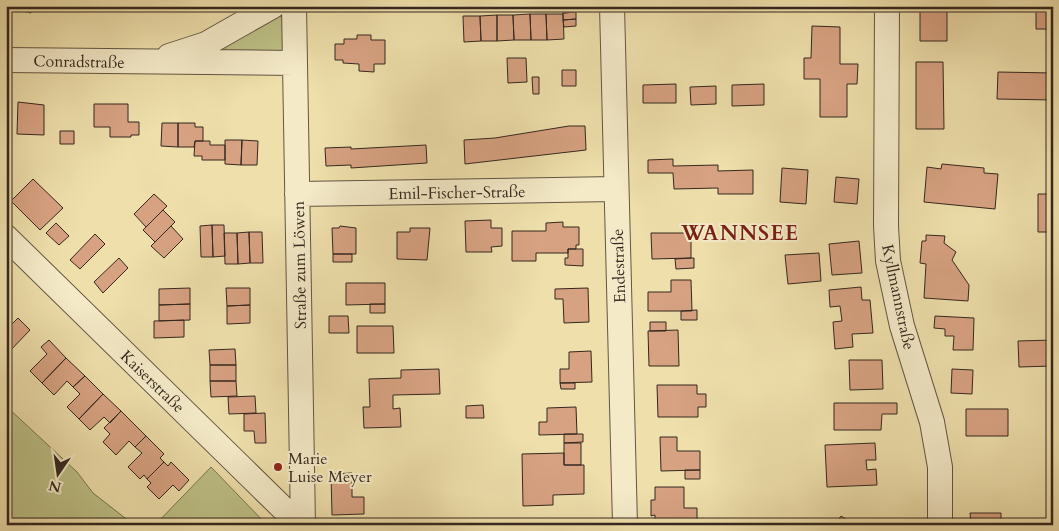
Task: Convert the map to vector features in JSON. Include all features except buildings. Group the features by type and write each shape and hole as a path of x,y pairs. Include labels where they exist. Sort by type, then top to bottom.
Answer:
{"street":[{"name":"Conradstraße","path":"151,62 206,44 273,6"},
{"name":"Straße zum Löwen","path":"294,6 301,525"},
{"name":"Endestraße","path":"612,6 625,525"},
{"name":"Kyllmannstraße","path":"887,6 886,208 888,261 902,326 932,422 940,468 940,525"},
{"name":"Conradstraße","path":"6,60 295,63"},
{"name":"Emil-Fischer-Straße","path":"297,194 616,189"},
{"name":"Kaiserstraße","path":"6,237 301,525"}],"green space":[{"path":"273,15 281,16 285,23 282,56 226,53 225,47 229,42"},
{"path":"6,406 77,472 93,493 134,525 6,525"},
{"path":"211,467 267,525 155,525"}],"place":[{"name":"Marie Luise Meyer","path":"278,467"}],"district":[{"name":"WANNSEE","path":"740,233"}]}
